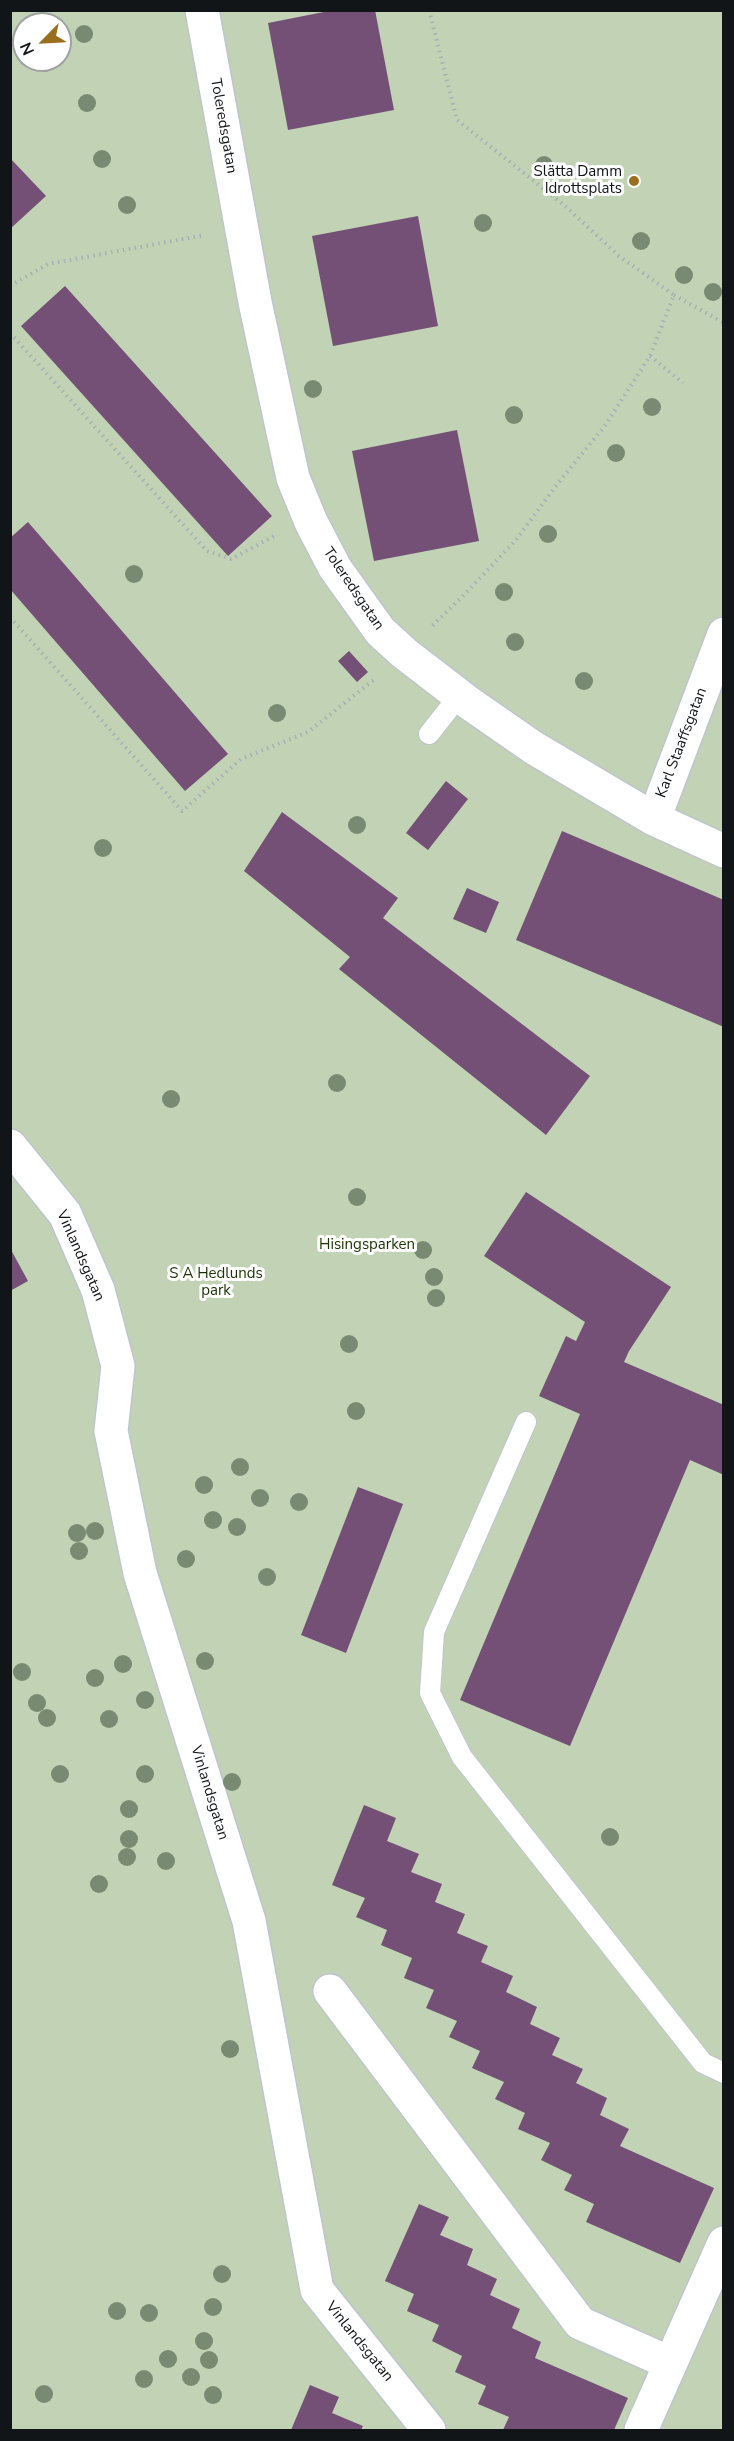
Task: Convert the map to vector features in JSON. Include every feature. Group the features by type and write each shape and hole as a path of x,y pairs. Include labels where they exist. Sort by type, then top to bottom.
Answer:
{"street":[{"name":"Toleredsgatan","path":"202,10 255,302 293,478 311,522 335,568 380,630 404,653 459,696 534,748 654,819 723,851"},
{"name":"Karl Staaffsgatan","path":"654,819 723,634"},
{"name":"Vinlandsgatan","path":"10,1146 64,1214 98,1290 118,1366 111,1431 140,1573 249,1921 317,2290 429,2430"},
{"path":"330,1991 580,2323 670,2363"},
{"path":"641,2430 723,2243"}],"lane":[{"path":"429,734 459,696"},
{"path":"526,1422 434,1632 430,1693 462,1757 703,2063 723,2073"}],"path":[{"path":"429,10 457,120 564,205 619,256 674,295 723,323"},
{"path":"10,286 48,264 207,234"},
{"path":"10,617 182,811 241,759 308,732 362,690 465,594 516,540 558,483 604,427 650,356 674,295"},
{"path":"10,333 207,551 231,559 264,540 284,532"},
{"path":"650,356 683,383"}],"green space":[{"name":"Hisingsparken","path":"10,11 723,11 723,2430 11,2430"}],"building":[{"path":"334,10 375,10 394,110 288,130 268,23"},
{"path":"10,158 46,196 10,229"},
{"path":"418,216 438,326 333,346 312,236"},
{"path":"65,286 272,516 228,556 21,326"},
{"path":"457,430 479,541 374,561 352,451"},
{"path":"28,522 228,754 185,791 10,589 10,538"},
{"path":"349,651 368,672 357,682 338,661"},
{"path":"446,781 468,799 428,850 406,833"},
{"path":"282,812 398,898 383,918 590,1076 546,1135 339,969 350,957 244,871"},
{"path":"562,831 724,900 724,1027 516,940"},
{"path":"467,888 499,902 486,933 453,919"},
{"path":"526,1192 671,1287 624,1362 724,1405 724,1475 690,1460 570,1746 460,1700 580,1414 539,1396 566,1336 576,1341 585,1322 484,1256"},
{"path":"10,1248 28,1281 10,1291"},
{"path":"358,1487 403,1504 346,1653 301,1635"},
{"path":"364,1805 396,1818 387,1841 419,1854 411,1872 442,1884 435,1902 465,1914 457,1933 488,1946 481,1962 513,1976 506,1992 537,2007 530,2024 560,2038 552,2055 583,2069 576,2083 607,2098 600,2115 629,2129 620,2146 714,2188 680,2263 586,2222 594,2204 564,2190 572,2175 541,2160 550,2143 518,2129 525,2113 495,2099 504,2082 472,2068 480,2051 449,2037 457,2021 426,2008 434,1990 404,1978 412,1958 381,1945 387,1930 356,1917 365,1898 332,1885"},
{"path":"419,2204 449,2217 440,2235 473,2249 467,2265 497,2279 490,2295 520,2309 512,2328 541,2342 535,2358 628,2398 614,2430 503,2430 509,2417 478,2404 486,2386 455,2372 462,2356 432,2341 439,2325 407,2311 414,2294 385,2281"},
{"path":"310,2385 339,2397 332,2413 363,2426 361,2430 291,2430"}],"place":[{"name":"Slätta Damm Idrottsplats","path":"634,181"}],"park label":[{"name":"S A Hedlunds park","path":"216,1282"}]}
